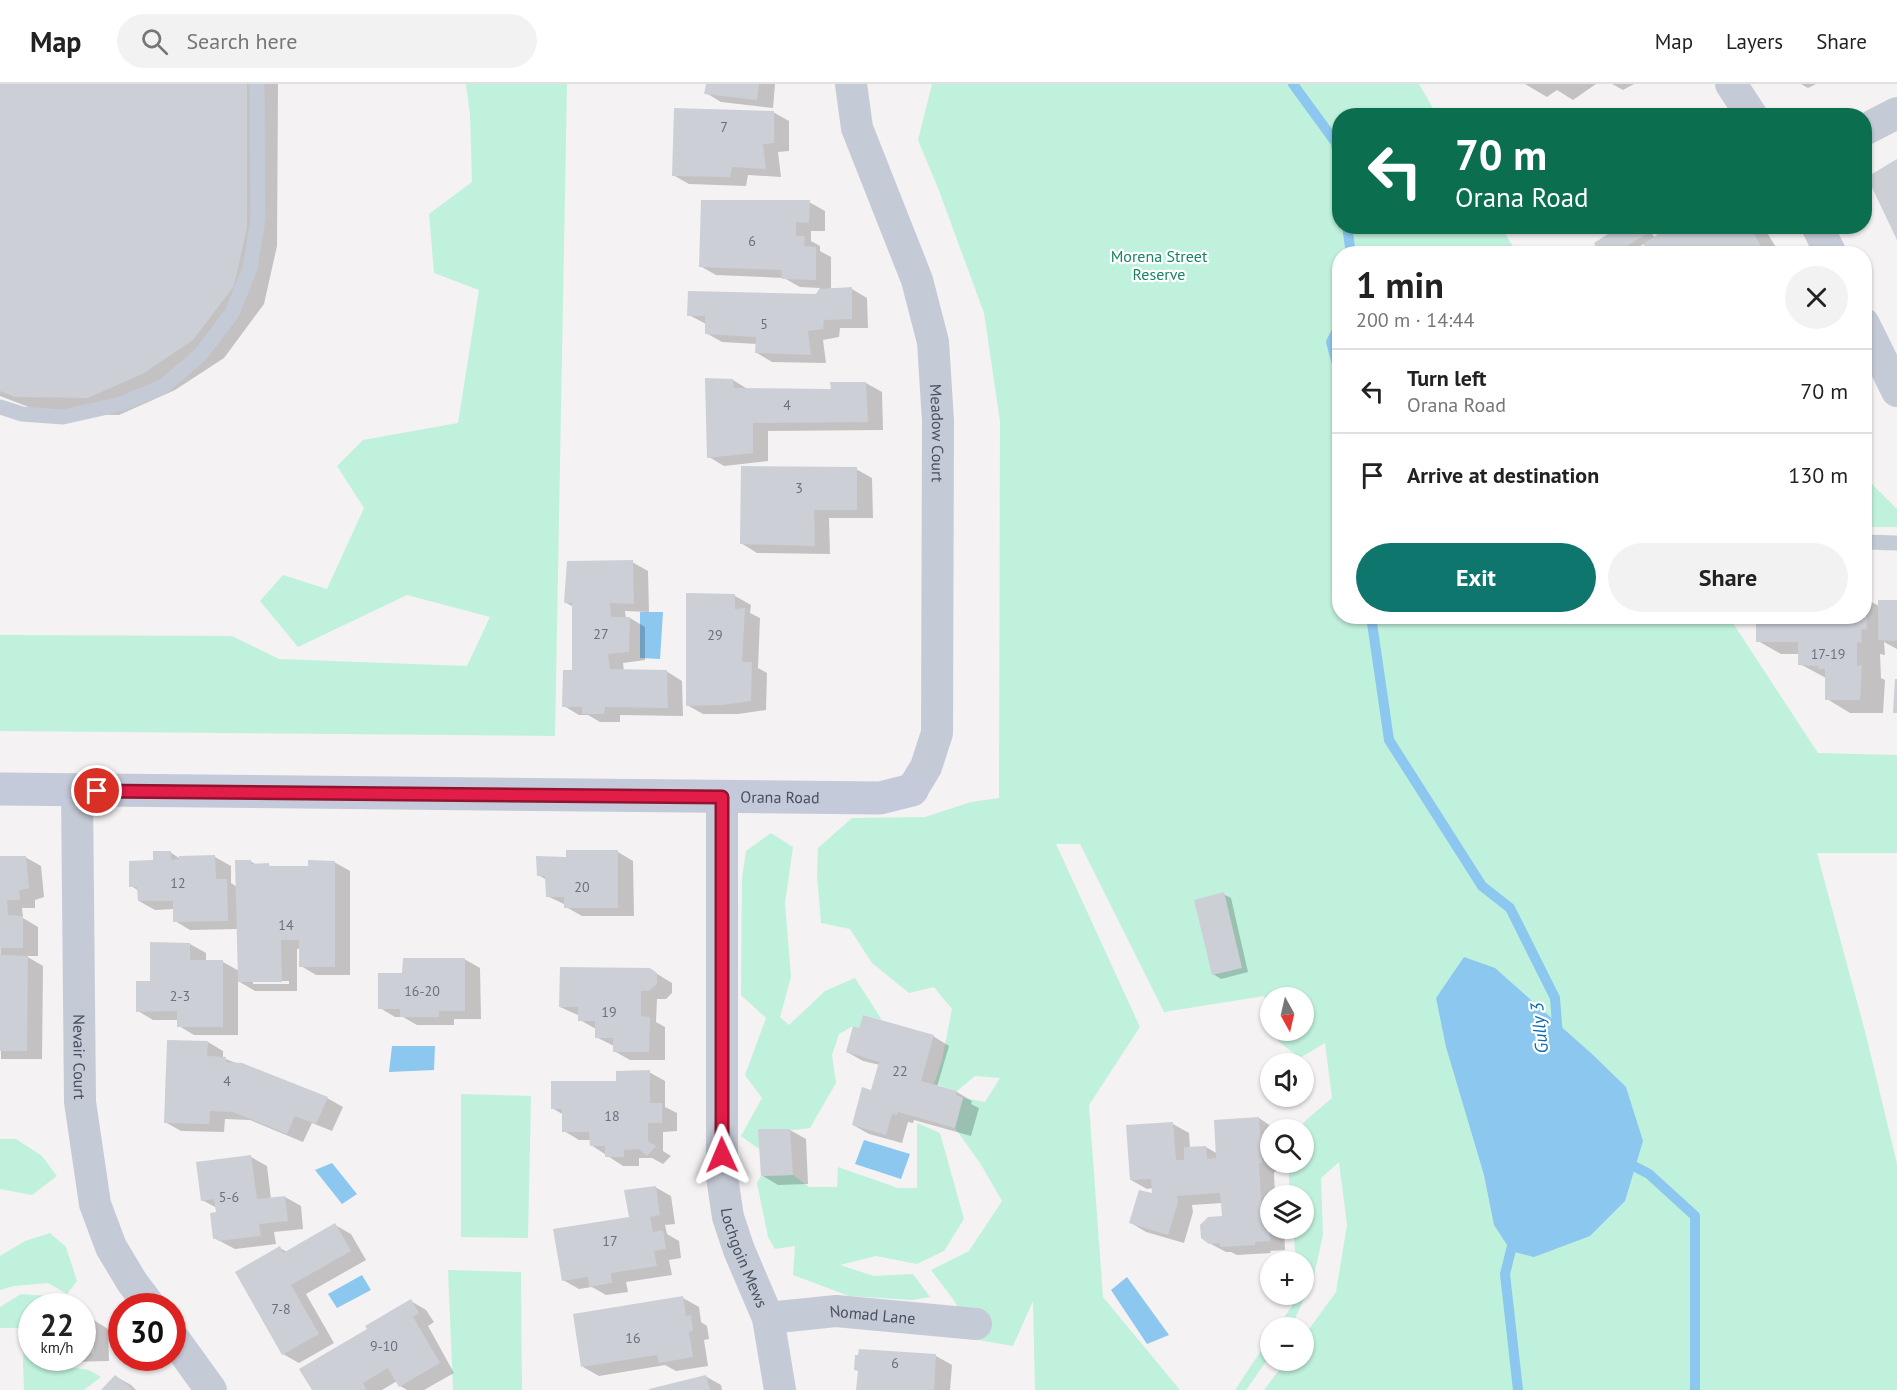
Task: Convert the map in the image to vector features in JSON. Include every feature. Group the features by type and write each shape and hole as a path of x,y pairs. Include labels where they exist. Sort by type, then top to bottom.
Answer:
{"street":[{"name":"Meadow Court","path":"851,84 857,128 917,280 934,350 938,421 937,733 926,767 912,790"},
{"path":"1731,84 1747,108"},
{"path":"1872,126 1897,113"},
{"path":"1872,340 1897,391"},
{"name":"Orana Road","path":"0,789 880,798 912,790"},
{"name":"Nevair Court","path":"77,791 80,1102 95,1204 111,1247 140,1293"},
{"name":"Lochgoin Mews","path":"722,797 722,1177 728,1217 739,1250 768,1318 780,1390"},
{"name":"Nomad Lane","path":"768,1318 836,1311 976,1324"},
{"path":"186,1355 211,1390"}],"lane":[{"path":"0,407 22,414 63,417 121,404 164,386 201,354 232,313 250,268 258,220 257,84"},
{"path":"1872,542 1897,543"}],"green space":[{"path":"466,84 567,84 555,736 0,731 0,635 232,636 279,659 467,666 490,617 407,595 298,647 260,601 283,575 327,589 364,508 337,466 363,440 458,423 479,290 434,273 429,214 472,182 470,114"},
{"name":"Morena Street Reserve","path":"932,84 1419,84 1433,108 1332,108 1332,234 1505,234 1513,246 1332,246 1332,624 1734,624 1818,753 1897,755 1897,853 1817,853 1866,1035 1897,1164 1897,1390 1264,1390 1278,1371 1314,1371 1314,1322 1336,1292 1347,1225 1339,1162 1321,1178 1323,1235 1314,1276 1314,1251 1295,1251 1294,1239 1314,1239 1314,1185 1289,1185 1289,1173 1314,1173 1314,1119 1307,1119 1332,1098 1325,1043 1308,1053 1294,1053 1278,1041 1314,1041 1314,987 1260,987 1260,997 1164,1012 1080,844 1056,844 1140,1027 1089,1105 1103,1297 1180,1390 1035,1390 1033,1301 1013,1346 978,1340 953,1299 931,1270 969,1251 1002,1201 980,1163 955,1128 963,1098 985,1102 1000,1078 975,1076 957,1091 934,1084 942,1060 952,1009 934,987 909,993 872,963 850,929 821,923 817,875 818,848 852,818 925,817 971,802 999,798 1000,421 984,313 918,140"},
{"path":"1872,483 1897,509 1897,527 1872,527"},
{"path":"771,833 793,847 785,903 791,977 780,1017 789,1025 825,991 855,978 882,1020 863,1015 859,1028 853,1026 839,1034 832,1055 836,1083 810,1128 759,1129 759,1149 741,1136 762,1098 745,1075 766,1018 741,995 742,878 746,851"},
{"path":"461,1094 531,1096 528,1238 461,1237"},
{"path":"917,1123 940,1133 964,1219 944,1251 917,1264 876,1256 840,1265 874,1276 913,1274 930,1297 912,1300 849,1296 793,1275 795,1246 775,1249 768,1237 757,1183 761,1176 793,1175 809,1187 837,1187 838,1167 898,1188 917,1188"},
{"path":"0,1139 16,1139 42,1156 57,1176 32,1195 0,1189"},
{"path":"50,1233 66,1247 77,1281 68,1293 48,1283 14,1286 0,1290 0,1256 25,1241"},
{"path":"448,1270 521,1272 522,1390 453,1390"},
{"path":"18,1296 18,1328 0,1328 0,1307"},
{"path":"1301,1305 1296,1317 1284,1317 1292,1306"},
{"path":"1260,1352 1260,1370 1246,1390 1235,1390"},
{"path":"23,1371 91,1371 101,1377 84,1390 24,1390"}],"water":[{"path":"640,612 663,612 660,659 640,658"},
{"path":"1464,957 1495,968 1626,1087 1643,1141 1625,1201 1590,1236 1534,1257 1511,1251 1494,1225 1484,1175 1446,1047 1436,998"},
{"path":"392,1046 435,1046 434,1070 389,1072"},
{"path":"864,1140 910,1154 901,1179 855,1164"},
{"path":"332,1163 357,1194 342,1204 315,1170"},
{"path":"362,1275 371,1290 337,1308 328,1294"},
{"path":"1127,1277 1169,1335 1147,1344 1111,1290"}],"building":[{"path":"0,84 247,84 247,227 234,286 193,340 144,373 88,398 15,397 0,391"},
{"path":"706,84 759,84 757,100 704,94"},
{"path":"674,108 774,111 774,143 763,144 766,169 732,167 730,177 672,176"},
{"path":"1897,159 1897,240 1872,188 1872,174"},
{"path":"701,200 810,200 809,223 796,222 796,236 805,236 804,246 816,247 816,280 782,279 781,270 699,267"},
{"path":"1608,234 1646,234 1627,246 1596,246 1594,243"},
{"path":"1754,234 1761,246 1644,246 1643,244 1657,235"},
{"path":"852,287 852,319 824,320 823,329 808,331 811,355 755,353 756,337 705,334 705,316 687,316 688,291 816,294 819,289"},
{"path":"705,378 733,379 734,388 831,389 830,382 866,382 868,422 753,423 753,453 707,458"},
{"path":"741,466 857,467 857,510 814,510 815,546 740,544"},
{"path":"633,560 634,604 610,603 611,617 630,617 629,652 608,654 610,669 667,670 668,708 605,707 604,714 582,714 582,707 562,707 563,670 572,670 572,603 564,603 567,561"},
{"path":"686,593 735,594 735,609 745,608 742,662 752,662 751,701 686,706"},
{"path":"1878,600 1897,600 1897,641 1878,640"},
{"path":"1756,624 1867,624 1867,629 1861,630 1862,643 1857,642 1857,666 1862,665 1860,700 1825,700 1825,669 1818,669 1818,666 1798,665 1798,642 1756,642"},
{"path":"1895,679 1897,679 1897,713 1893,713"},
{"path":"566,850 618,850 618,908 564,908 564,897 546,897 545,876 537,876 536,856 566,857"},
{"path":"153,851 171,851 171,860 179,859 179,856 215,855 216,879 227,879 228,921 173,922 173,901 138,901 137,887 129,887 129,861 153,860"},
{"path":"0,856 26,856 29,888 19,891 20,900 7,900 8,915 23,916 23,948 0,948"},
{"path":"235,860 251,860 251,864 269,863 269,866 308,866 308,860 335,861 335,967 299,967 299,940 281,940 282,982 238,982"},
{"path":"1224,892 1242,968 1212,975 1194,900"},
{"path":"150,942 190,943 190,960 223,960 223,1027 177,1027 177,1011 136,1012 136,981 150,981"},
{"path":"0,955 28,956 27,1051 0,1051"},
{"path":"403,958 465,958 465,1011 439,1011 439,1017 400,1017 400,1009 378,1009 378,973 402,973"},
{"path":"560,967 650,968 657,973 657,984 649,991 641,991 641,1016 650,1017 649,1052 613,1052 613,1038 595,1038 595,1021 578,1021 578,1007 559,1007"},
{"path":"863,1015 934,1035 921,1081 957,1091 956,1095 963,1098 955,1128 898,1112 897,1115 892,1114 886,1135 852,1125 862,1087 871,1090 879,1062 846,1052 853,1026 859,1028"},
{"path":"167,1040 208,1041 207,1056 226,1057 226,1062 242,1063 328,1097 316,1124 295,1116 287,1134 233,1112 210,1111 209,1124 164,1123"},
{"path":"650,1070 650,1103 662,1103 662,1123 648,1123 648,1141 656,1146 647,1156 639,1149 624,1150 624,1157 605,1157 605,1146 590,1146 589,1132 562,1132 562,1109 551,1109 551,1081 616,1081 616,1071"},
{"path":"1259,1117 1260,1239 1270,1239 1270,1241 1255,1242 1255,1245 1220,1247 1220,1243 1209,1244 1201,1238 1200,1225 1208,1217 1222,1216 1220,1193 1177,1196 1178,1202 1168,1235 1129,1223 1139,1190 1152,1193 1151,1179 1130,1180 1126,1125 1173,1122 1176,1160 1184,1160 1184,1147 1206,1146 1207,1159 1216,1158 1214,1120"},
{"path":"758,1129 790,1129 793,1175 761,1176"},
{"path":"251,1155 257,1199 285,1196 288,1221 259,1224 261,1236 218,1241 217,1238 213,1239 210,1213 216,1212 214,1199 201,1201 196,1162"},
{"path":"656,1186 660,1215 650,1217 653,1232 663,1230 666,1249 654,1251 657,1266 611,1273 612,1283 589,1287 588,1277 562,1281 553,1229 629,1217 624,1190"},
{"path":"335,1223 351,1251 291,1285 319,1334 282,1355 235,1272 280,1246 283,1253"},
{"path":"683,1296 686,1316 691,1315 693,1331 689,1332 693,1357 659,1363 657,1355 581,1367 573,1314"},
{"path":"411,1299 419,1313 413,1317 440,1363 399,1387 388,1368 363,1383 366,1390 312,1390 299,1369 367,1329 365,1326"},
{"path":"859,1349 936,1354 934,1390 856,1390 858,1371 854,1370 855,1355 858,1355"},
{"path":"115,1375 129,1386 133,1390 101,1390"},
{"path":"706,1375 710,1390 649,1390 649,1389"}],"waterway":[{"name":"Gully 3","path":"1293,84 1332,138"},
{"name":"Gully 3","path":"1348,234 1350,246"},
{"name":"Gully 3","path":"1332,340 1332,346"},
{"name":"Gully 3","path":"1372,624 1389,740 1482,886 1510,908 1555,998 1558,1037"},
{"name":"Gully 3","path":"1624,1161 1649,1174 1695,1216 1695,1390"},
{"path":"1514,1238 1505,1274 1518,1390"}],"route":[{"path":"97,791 722,797 722,1155"}]}
